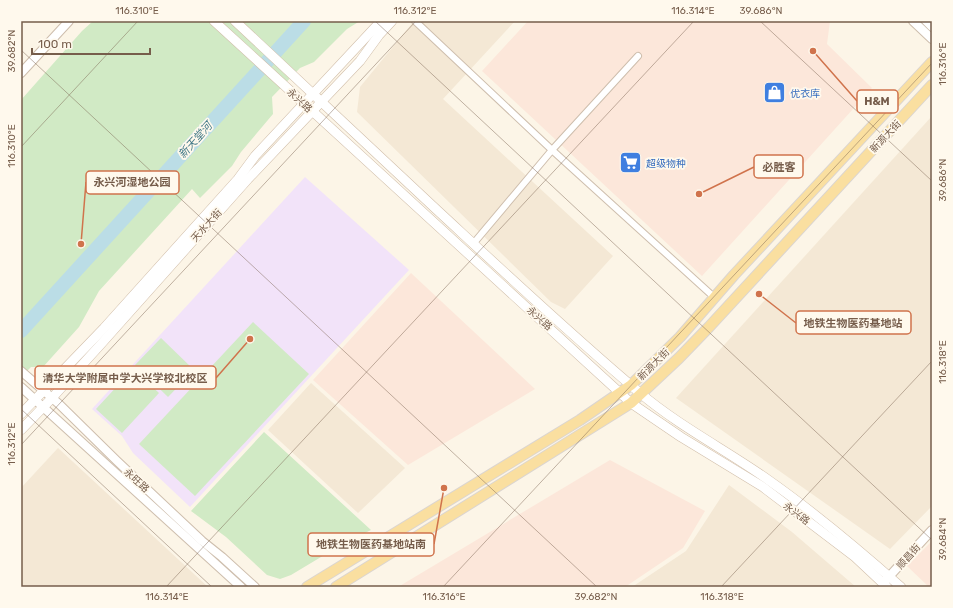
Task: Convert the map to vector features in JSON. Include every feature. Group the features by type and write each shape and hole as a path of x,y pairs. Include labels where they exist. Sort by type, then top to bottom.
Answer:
{"main road":[{"name":"永兴路","path":"214,21 621,392 631,403 681,437 763,487 887,582 900,587"},
{"name":"永兴路","path":"235,21 548,313 614,372 640,394 767,479 858,549 887,582"},
{"name":"天水大街","path":"21,414 104,328 238,179 255,156 381,21"},
{"name":"天水大街","path":"21,430 52,398 248,179 360,61 379,35 392,21"},
{"name":"新源大街","path":"307,587 574,424 631,385 680,337 734,275 932,62"},
{"name":"新源大街","path":"336,587 631,403 679,358 708,328 932,85"}],"street":[{"path":"21,73 69,21"},
{"path":"415,21 552,150 715,298"},
{"path":"913,21 932,39"},
{"path":"926,21 932,27"},
{"path":"474,244 552,150 638,56"},
{"name":"永旺路","path":"22,372 52,398 202,542 222,557 255,587"},
{"name":"永旺路","path":"21,386 42,407 241,587"},
{"name":"顺昌街","path":"887,582 932,530"}],"shaded area":[{"path":"414,21 515,21 443,99 613,256 565,309 551,302 357,112 360,87"},
{"path":"528,21 830,21 827,44 872,88 702,276 482,71"},
{"path":"932,116 932,506 890,549 676,398"},
{"path":"305,177 409,270 190,507 133,453 122,436 92,409"},
{"path":"411,273 535,389 408,465 313,380"},
{"path":"311,383 405,468 358,513 268,430"},
{"path":"58,448 208,587 21,587 21,488"},
{"path":"610,460 705,511 683,548 625,587 398,587"},
{"path":"729,485 792,532 856,587 632,587 686,551"},
{"path":"932,541 932,587 929,587 907,566"}],"green space":[{"path":"93,21 360,21 347,29 314,62 300,68 272,97 273,114 241,152 232,166 200,198 192,189 99,291 79,327 43,367 31,367 21,377 21,100 82,31"},
{"path":"253,322 309,374 195,496 139,444"},
{"path":"161,338 194,370 168,397 135,365"},
{"path":"133,369 159,393 122,433 96,409"},
{"path":"264,432 371,530 341,545 291,575 280,579 267,575 226,537 191,511"}],"waterway":[{"name":"新天堂河","path":"21,331 304,21"}],"place":[{"name":"H&M","path":"813,51"},
{"name":"优衣库","path":"775,93"},
{"name":"超级物种","path":"630,163"},
{"name":"必胜客","path":"699,194"},
{"name":"永兴河湿地公园","path":"81,244"},
{"name":"地铁生物医药基地站","path":"759,294"},
{"name":"清华大学附属中学大兴学校北校区","path":"250,339"},
{"name":"地铁生物医药基地站南","path":"444,488"}]}
